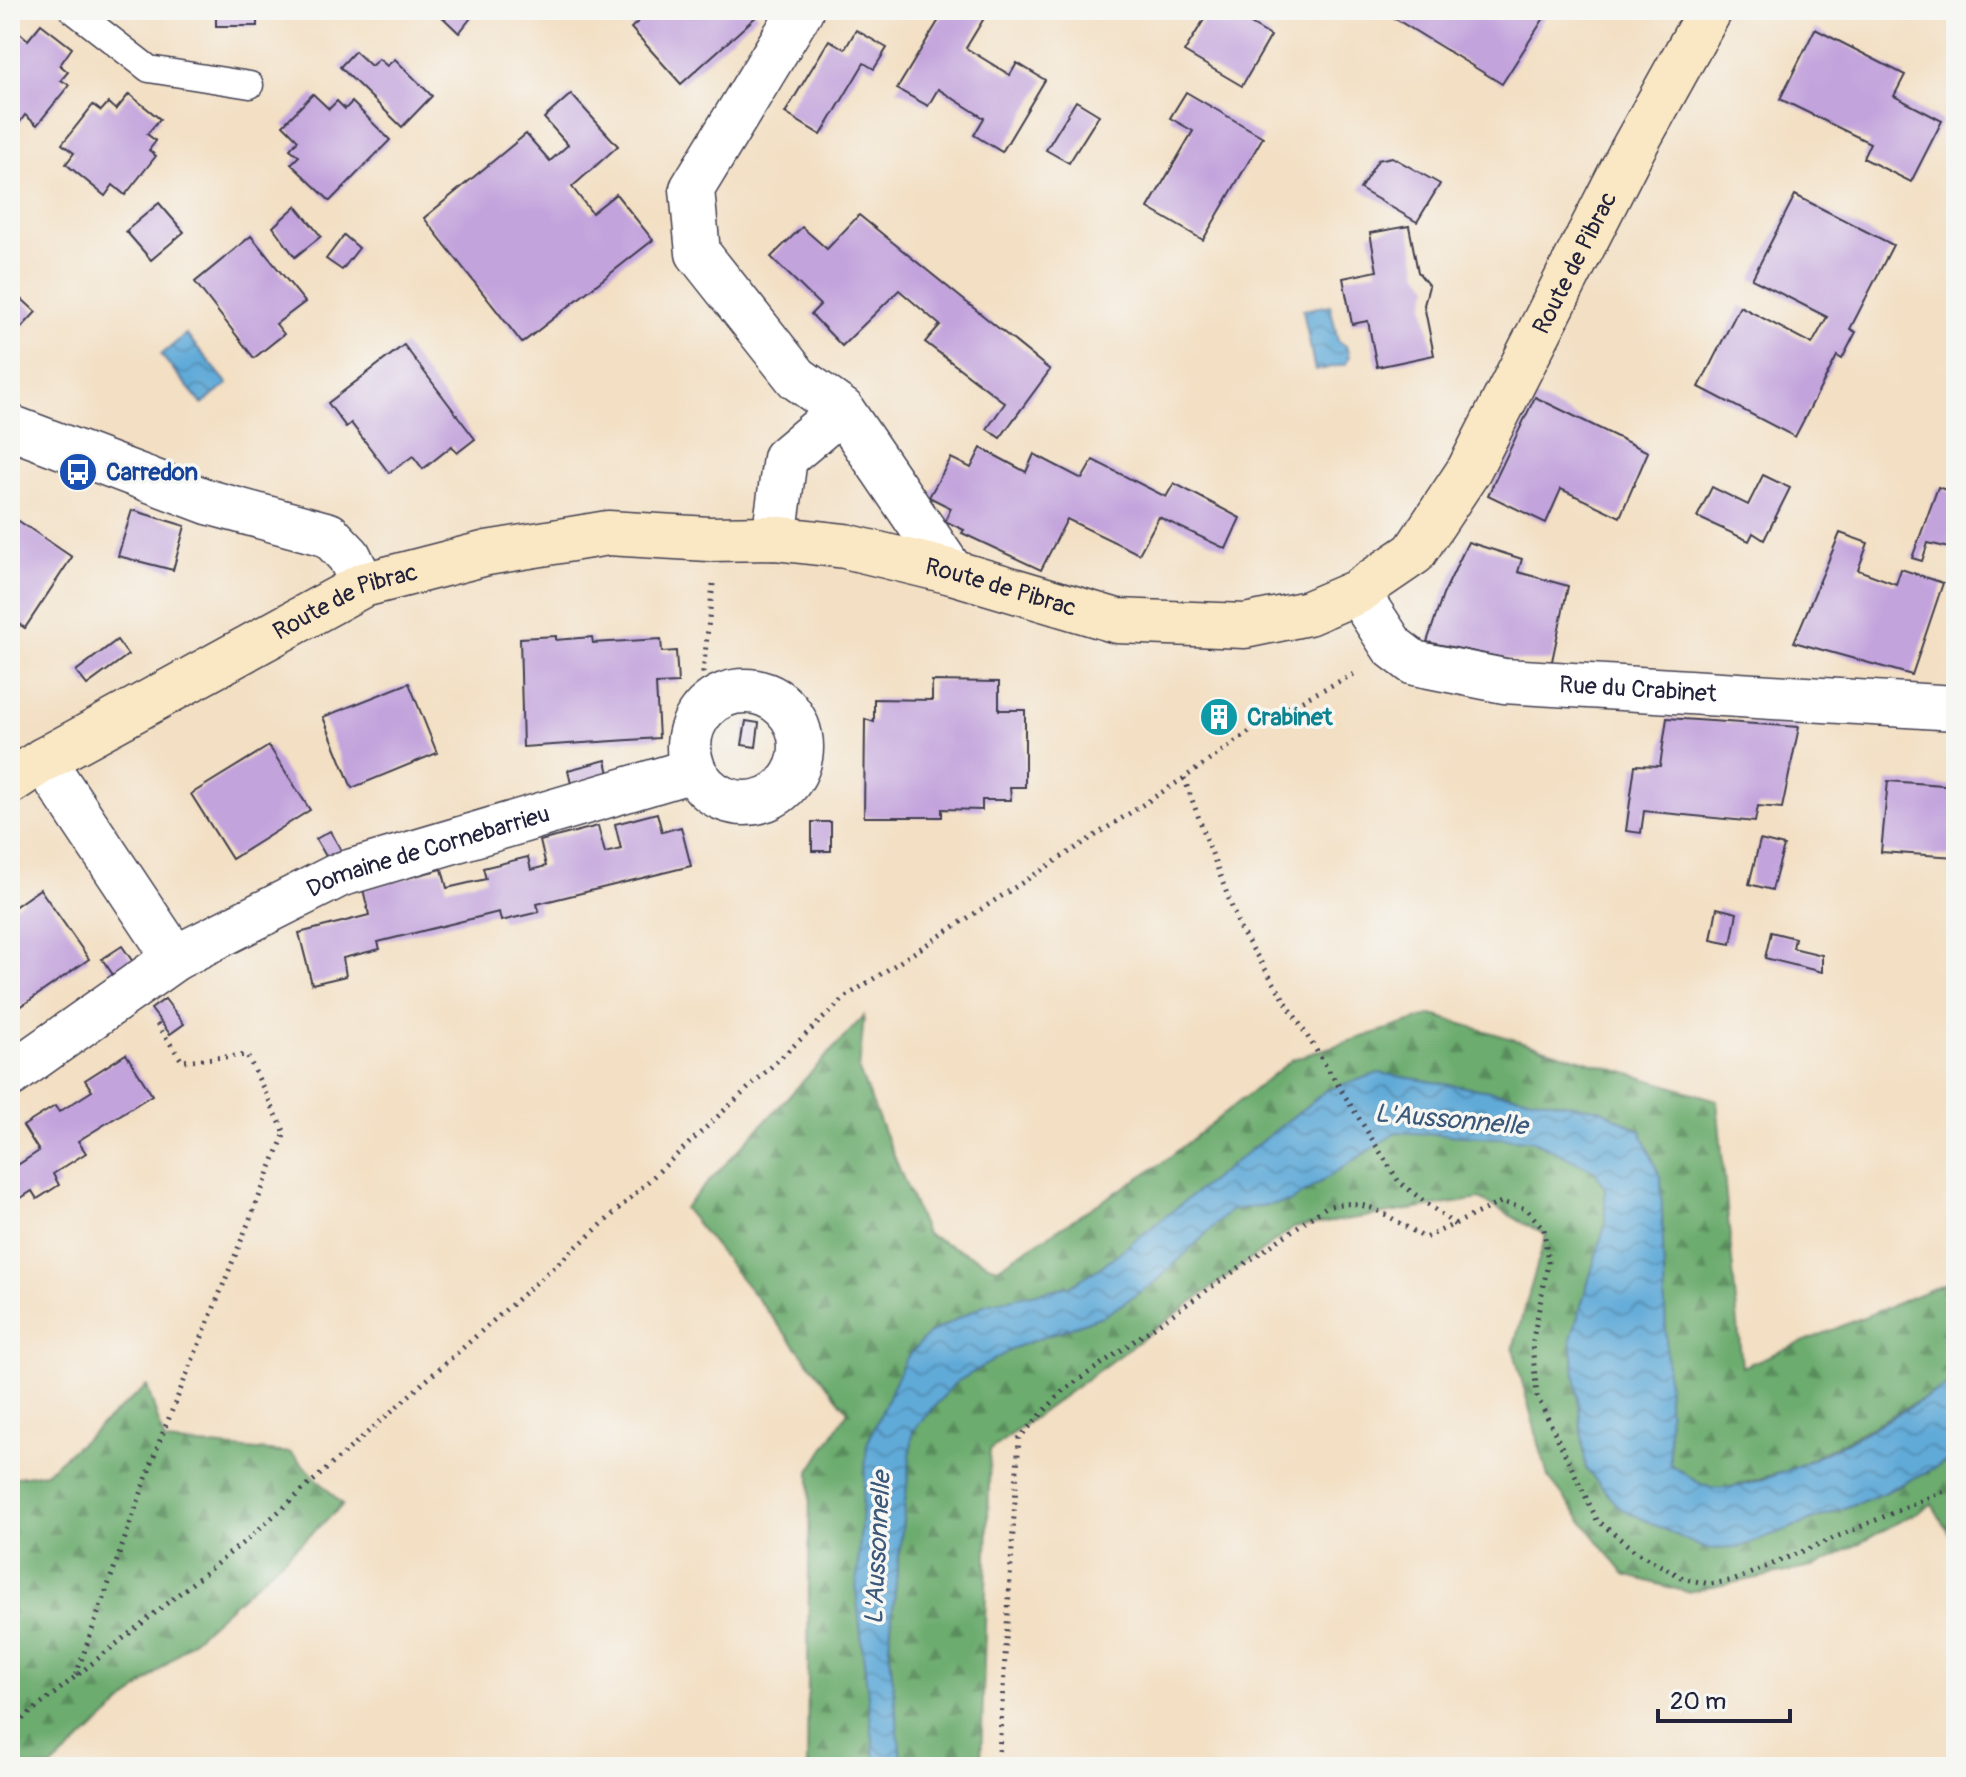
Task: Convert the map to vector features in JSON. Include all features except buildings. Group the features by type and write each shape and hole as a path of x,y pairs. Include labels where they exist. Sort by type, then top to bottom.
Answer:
{"main road":[{"name":"Route de Pibrac","path":"26,771 363,585 487,553 608,533 709,539 774,538 845,546 952,572 1117,621 1245,626 1308,613 1357,592 1414,553 1469,470 1629,156 1710,10"}],"street":[{"path":"801,10 692,189 698,253 797,378 842,410 952,572"},
{"path":"774,538 785,458 842,410"},
{"path":"10,427 208,502 320,531 349,556 363,585"},
{"name":"Rue du Crabinet","path":"1357,592 1393,647 1414,663 1504,681 1956,708"},
{"path":"752,691 774,698 792,714 802,736 801,760 791,781 773,797 751,804 727,802 707,789 693,770 688,747 694,723 708,705 728,693 752,691"},
{"name":"Domaine de Cornebarrieu","path":"10,1075 175,958 339,875 693,770"},
{"path":"26,771 175,958"}],"lane":[{"path":"73,10 149,69 250,85"}],"path":[{"path":"708,705 703,672 714,576 709,539"},
{"path":"10,1729 250,1537 610,1217 847,996 1184,778 1275,714 1367,668 1393,647"},
{"path":"1184,778 1240,929 1399,1182 1455,1226"},
{"path":"76,1676 160,1440 285,1133 247,1055 182,1061 132,989"},
{"path":"998,1767 1019,1438 1064,1390 1326,1207 1347,1201 1372,1208 1425,1238 1501,1202 1526,1209 1544,1229 1548,1263 1532,1344 1537,1396 1597,1520 1636,1552 1685,1579 1710,1584 1735,1580 1956,1486"}],"green space":[{"path":"1432,1015 1717,1100 1742,1367 1956,1279 1956,1381 1793,1469 1728,1488 1737,1548 1884,1493 1956,1457 1956,1545 1932,1504 1817,1566 1687,1592 1625,1575 1548,1477 1513,1348 1546,1235 1480,1199 1293,1228 990,1450 981,1767 807,1767 810,1471 848,1411 684,1208 864,1016 859,1071 926,1234 997,1268 1162,1163 1293,1059"},
{"path":"147,1386 165,1442 291,1453 343,1505 52,1767 10,1767 10,1478 45,1473"}],"water":[{"path":"1330,305 1338,341 1346,346 1349,357 1346,364 1315,371 1303,310"},
{"path":"186,334 228,384 202,404 161,355"},
{"name":"L'Aussonnelle","path":"1379,1073 1600,1109 1641,1131 1661,1179 1670,1464 1697,1482 1706,1486 1730,1487 1761,1480 1795,1467 1832,1450 1956,1381 1956,1457 1884,1493 1737,1548 1705,1549 1620,1508 1586,1469 1571,1339 1605,1226 1605,1188 1594,1170 1531,1140 1397,1132 1290,1202 1231,1210 1157,1281 1105,1315 1016,1347 955,1383 913,1431 889,1645 902,1767 876,1767 856,1591 867,1444 905,1360 928,1334 986,1304 1069,1286 1098,1269 1327,1090"}],"place":[{"name":"Carredon","path":"78,472"},
{"name":"Crabinet","path":"1219,717"}]}
